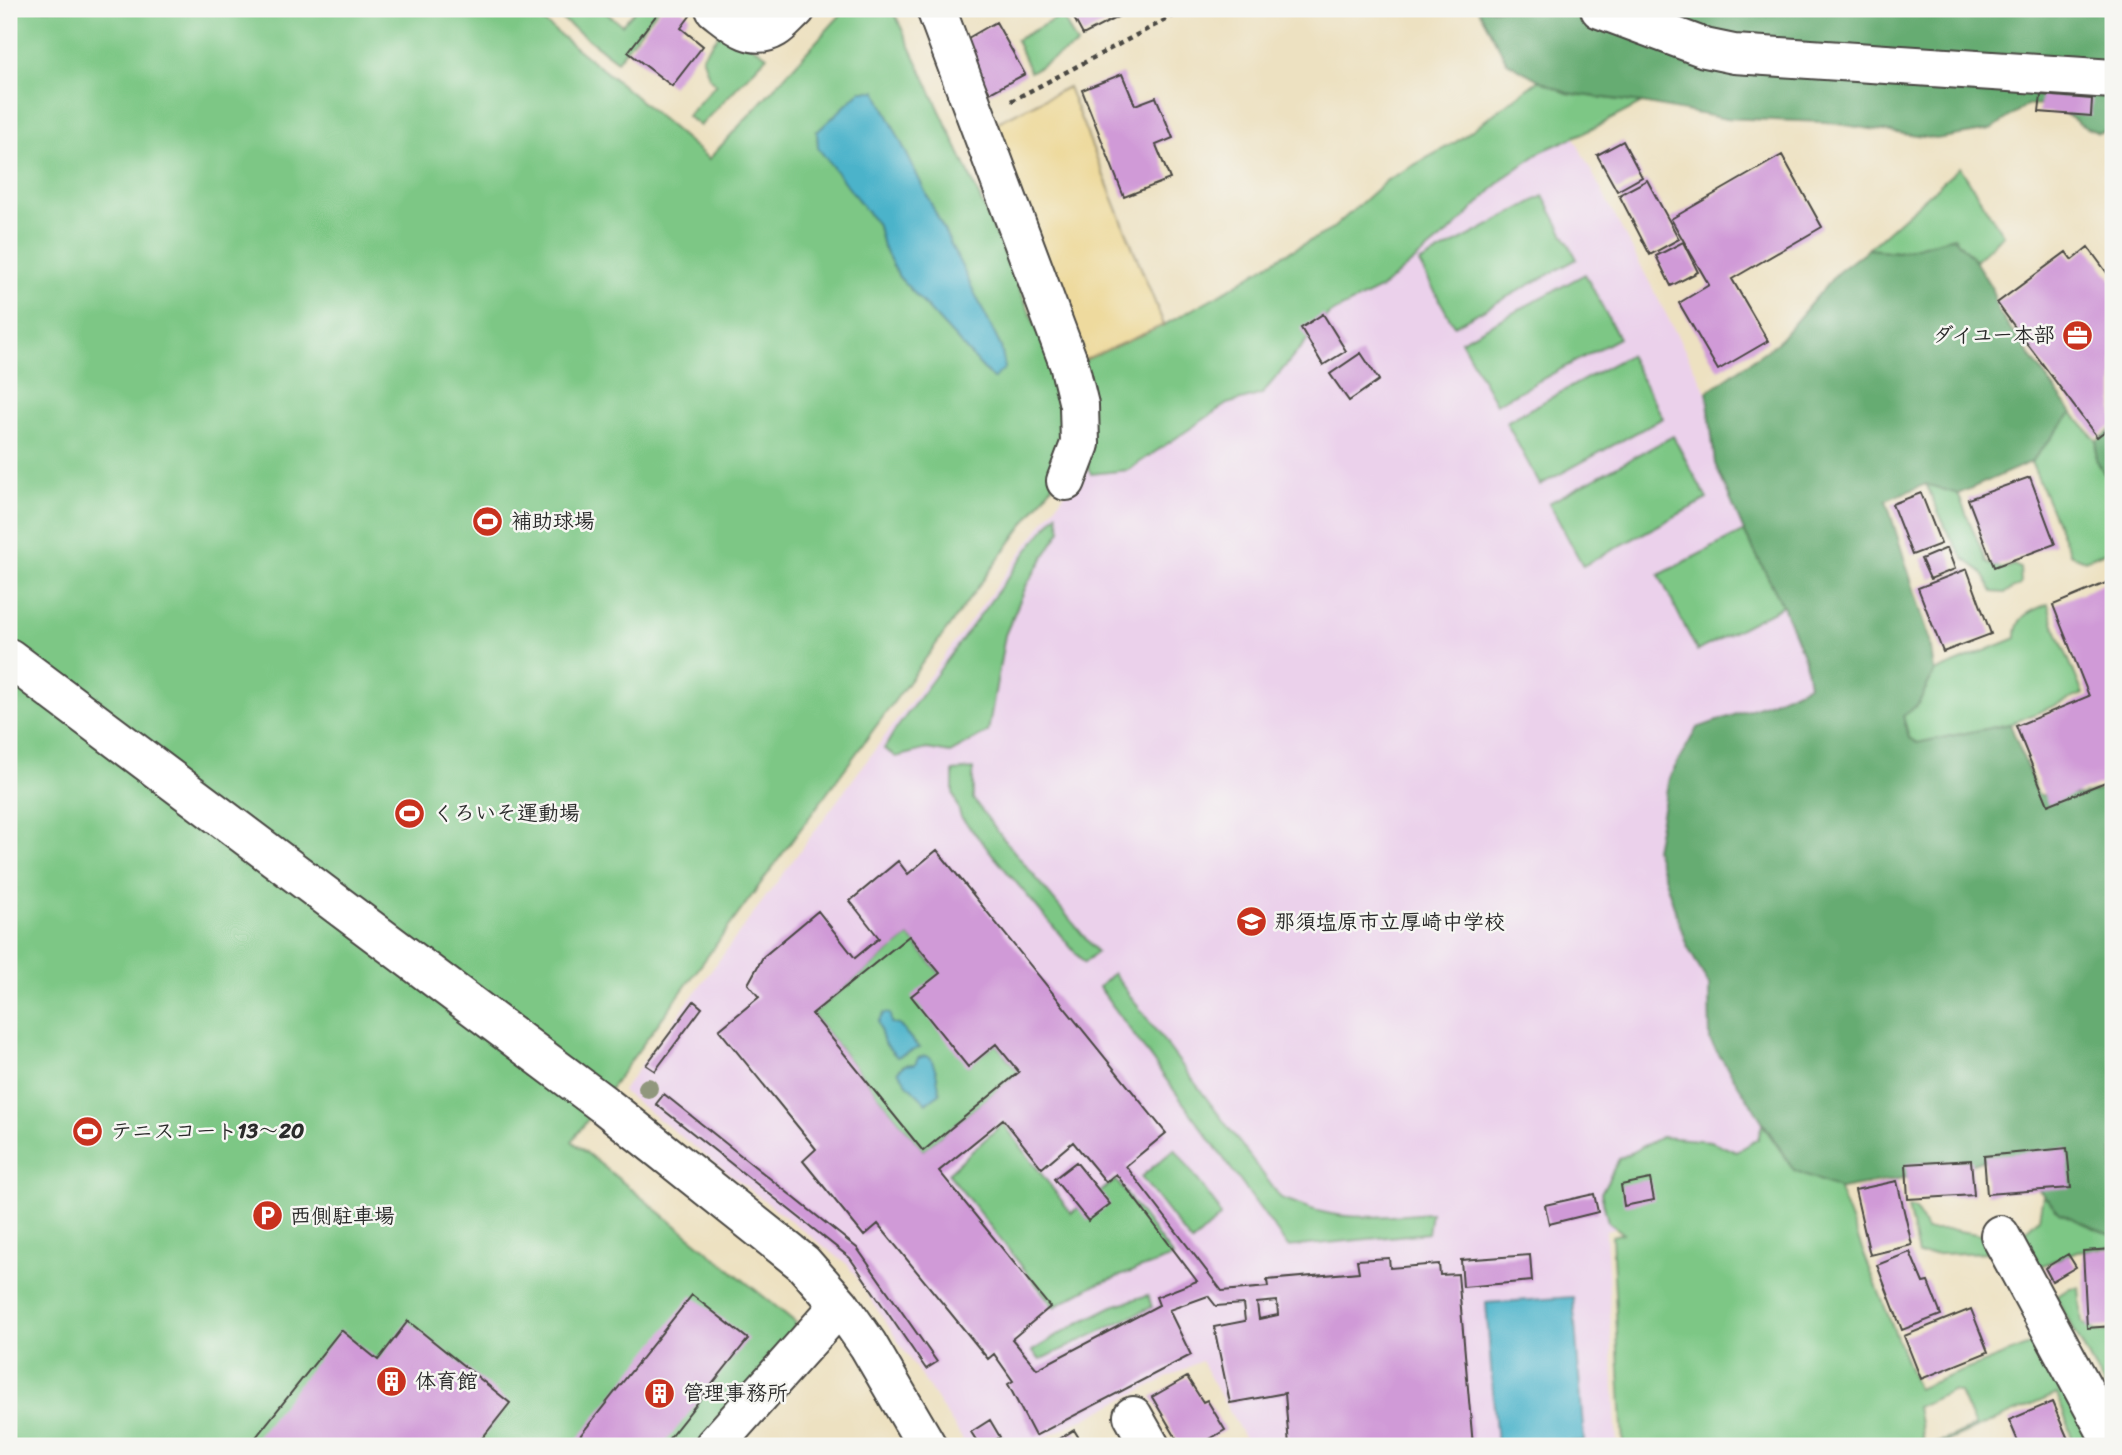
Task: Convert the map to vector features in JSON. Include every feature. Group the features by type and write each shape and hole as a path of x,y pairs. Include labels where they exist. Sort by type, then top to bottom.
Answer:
{"street":[{"path":"715,9 741,29 760,33 775,28 796,9"},
{"path":"1600,9 1705,48 1734,54 2113,79"},
{"path":"940,10 978,123 1069,364 1079,405 1080,444 1066,481"},
{"path":"9,658 603,1104 803,1264 840,1305 868,1345 927,1446"},
{"path":"2000,1235 2113,1444"},
{"path":"714,1446 840,1305"}],"path":[{"path":"978,123 1186,9"}],"shaded area":[{"name":"那須塩原市立厚崎中学校","path":"1548,88 1701,381 1845,710 1819,1179 1606,1231 1617,1446 1249,1446 1201,1361 1028,1446 967,1446 848,1265 622,1091 1074,481"}],"green space":[{"name":"くろいそ運動場","path":"9,9 528,9 709,159 846,9 890,9 894,12 967,169 1048,354 1069,409 1052,486 572,1141 795,1322 791,1340 700,1446 9,1446","holes":["817,132 971,288 1001,347 993,378 899,277 883,246 878,226 818,147"]},
{"path":"573,9 601,9 622,25 636,9 658,9 617,61 563,20"},
{"path":"1478,9 2113,9 2113,129 2098,133 2081,125 2053,105 2027,105 1990,130 1936,139 1825,122 1721,118 1642,103 1567,93 1507,62"},
{"path":"1062,15 1077,45 1030,72 1016,40"},
{"path":"722,31 740,38 767,56 700,126 687,116 716,84 709,77 702,56"},
{"path":"1539,80 1567,93 1642,103 1542,151 1505,177 1453,229 1380,289 1329,314 1262,394 1227,404 1128,470 1091,474 1086,462 1082,361 1164,325 1331,230 1387,180 1456,142"},
{"path":"1960,167 2003,235 1975,261 1953,238 1898,252 1868,249"},
{"path":"1543,196 1577,259 1454,326 1419,263"},
{"path":"1954,237 1975,261 1991,287 1999,313 2072,413 2031,462 1958,494 1926,484 1886,500 1930,641 1934,672 1918,704 1903,716 1909,738 1917,743 2010,724 2038,795 2082,795 2113,786 2113,1236 2060,1213 2010,1159 1989,1158 1949,1173 1920,1175 1841,1189 1794,1170 1710,1041 1709,985 1687,946 1655,849 1669,778 1697,728 1771,702 1809,685 1805,660 1783,606 1744,531 1715,464 1707,392 1778,342 1837,273 1868,249 1898,252"},
{"path":"1585,274 1619,338 1496,404 1461,341"},
{"path":"1629,355 1663,418 1540,485 1506,422"},
{"path":"2072,413 2097,441 2096,459 2113,489 2113,549 2085,560 2070,554 2031,462"},
{"path":"2113,429 2113,489 2096,459 2097,441"},
{"path":"1673,436 1707,499 1583,566 1549,503"},
{"path":"1926,484 1958,494 1987,563 2002,569 2014,565 2020,568 2021,584 2005,593 1993,592 1982,572 1964,559 1947,531"},
{"path":"1057,514 1061,530 1027,584 1005,635 988,732 950,753 927,749 896,757 884,749 894,732"},
{"path":"1744,531 1783,606 1697,651 1659,575"},
{"path":"2048,604 2083,694 2010,724 1917,743 1909,738 1903,716 1918,704 1934,672 2016,638 2021,619"},
{"path":"973,769 973,799 1097,952 1084,963 961,817 953,792 953,771"},
{"path":"909,936 940,973 968,1066 996,1044 1019,1072 923,1151 812,1014","holes":["899,1025 919,1048 897,1056 884,1042","915,1064 940,1093 926,1102 898,1071 904,1065"]},
{"path":"1113,973 1281,1198 1335,1215 1376,1217 1431,1213 1428,1233 1288,1247 1099,987"},
{"path":"1003,1123 1071,1213 1116,1180 1173,1257 1092,1286 1054,1307 948,1173"},
{"path":"1762,1124 1794,1170 1841,1189 1839,1190 1917,1389 2039,1341 2094,1446 2075,1446 2057,1394 1931,1446 1975,1427 1960,1393 1952,1391 1917,1407 1924,1446 1623,1446 1612,1236 1623,1233 1608,1222 1601,1193 1619,1159 1661,1137 1711,1141 1736,1152 1758,1139"},
{"path":"1175,1149 1216,1205 1220,1217 1192,1243 1141,1177"},
{"path":"2043,1195 2060,1213 2113,1236 2113,1247 2077,1251 2041,1266 2021,1235 2039,1218"},
{"path":"1908,1207 1916,1209 1926,1230 1953,1230 1982,1235 1988,1252 1918,1255"},
{"path":"2079,1287 2082,1323 2098,1332 2113,1331 2113,1402 2056,1297 2070,1288"},
{"path":"1148,1295 1152,1307 1040,1360 1032,1351 1113,1306"}],"sand":[{"path":"1068,87 1164,325 1082,361 992,125"}],"water":[{"path":"861,91 876,91 1001,347 1005,368 993,379 899,277 883,246 878,226 818,148 817,132"},
{"path":"884,1013 890,1014 891,1023 899,1025 919,1048 897,1057 884,1043 878,1022"},
{"path":"918,1058 931,1058 940,1093 926,1103 898,1071 905,1065 915,1064"},
{"path":"1573,1297 1584,1441 1497,1446 1486,1303"}],"building":[{"path":"661,9 681,9 690,16 681,28 703,46 672,86 628,52"},
{"path":"1069,9 1133,9 1083,35"},
{"path":"996,22 1025,74 990,93 961,42"},
{"path":"1122,74 1135,105 1156,97 1173,138 1156,145 1170,179 1124,197 1082,90"},
{"path":"2041,95 2092,99 2091,116 2039,112"},
{"path":"1623,141 1642,177 1617,191 1597,155"},
{"path":"1782,155 1822,227 1732,279 1768,341 1718,370 1679,303 1709,285 1671,219"},
{"path":"1647,180 1679,239 1650,255 1619,195"},
{"path":"1683,242 1698,272 1671,286 1656,256"},
{"path":"2088,247 2113,281 2113,425 2097,437 1997,303 2066,252 2072,260"},
{"path":"1323,314 1346,351 1323,365 1301,328"},
{"path":"1361,353 1379,380 1349,401 1330,374"},
{"path":"2030,477 2055,544 1994,567 1968,499"},
{"path":"1921,493 1941,544 1912,555 1892,504"},
{"path":"1947,548 1955,569 1930,579 1921,559"},
{"path":"1967,569 1991,634 1943,652 1918,588"},
{"path":"2113,580 2113,779 2048,805 2016,726 2089,696 2053,605"},
{"path":"937,850 1166,1133 1126,1166 1222,1291 1268,1287 1267,1280 1359,1272 1357,1260 1389,1258 1390,1268 1439,1264 1440,1275 1458,1274 1473,1446 1289,1446 1285,1393 1230,1403 1214,1327 1245,1321 1243,1304 1216,1306 1208,1296 1169,1310 1191,1355 1035,1436 1008,1384 1013,1381 994,1354 988,1359 878,1224 864,1236 803,1161 816,1149 719,1030 759,997 748,984 763,957 818,911 855,958 879,938 850,901 898,861 908,874","holes":["909,936 940,973 911,996 968,1067 996,1044 1019,1072 923,1151 812,1014","1003,1119 1042,1168 1073,1142 1106,1182 1116,1174 1197,1281 1156,1297 1159,1305 1037,1369 1012,1339 1050,1307 939,1171","1277,1301 1278,1315 1259,1319 1257,1303"]},
{"path":"694,1001 702,1008 655,1071 646,1065"},
{"path":"664,1094 857,1248 937,1362 926,1369 850,1258 656,1104"},
{"path":"2067,1148 2071,1188 1987,1194 1984,1156"},
{"path":"1971,1160 1974,1195 1908,1199 1906,1164"},
{"path":"1076,1162 1110,1204 1088,1221 1054,1179"},
{"path":"1650,1179 1654,1200 1624,1206 1621,1185"},
{"path":"1897,1181 1912,1245 1870,1255 1855,1190"},
{"path":"1594,1194 1598,1212 1549,1224 1545,1205"},
{"path":"2113,1249 2113,1326 2087,1328 2083,1251"},
{"path":"1910,1252 1923,1283 1928,1282 1941,1315 1902,1330 1877,1265"},
{"path":"2068,1254 2076,1267 2052,1281 2045,1268"},
{"path":"1530,1255 1532,1281 1463,1287 1461,1260"},
{"name":"管理事務所","path":"692,1295 748,1339 663,1446 572,1446"},
{"path":"1971,1309 1988,1352 1921,1379 1904,1336"},
{"name":"体育館","path":"408,1321 510,1403 480,1441 487,1446 249,1446 341,1330 378,1360"},
{"path":"1187,1377 1203,1402 1207,1400 1225,1430 1198,1446 1181,1446 1152,1397"},
{"path":"2052,1402 2071,1446 2020,1446 2009,1420"},
{"path":"990,1420 1000,1437 986,1446 980,1446 971,1432"},
{"path":"1074,1430 1084,1446 1048,1446"}],"place":[{"name":"ダイユー本部","path":"2078,335"},
{"name":"補助球場","path":"488,521"},
{"name":"くろいそ運動場","path":"410,813"},
{"name":"那須塩原市立厚崎中学校","path":"1251,922"},
{"name":"テニスコート13～20","path":"88,1131"},
{"name":"西側駐車場","path":"267,1216"},
{"name":"体育館","path":"392,1381"},
{"name":"管理事務所","path":"660,1393"}]}
